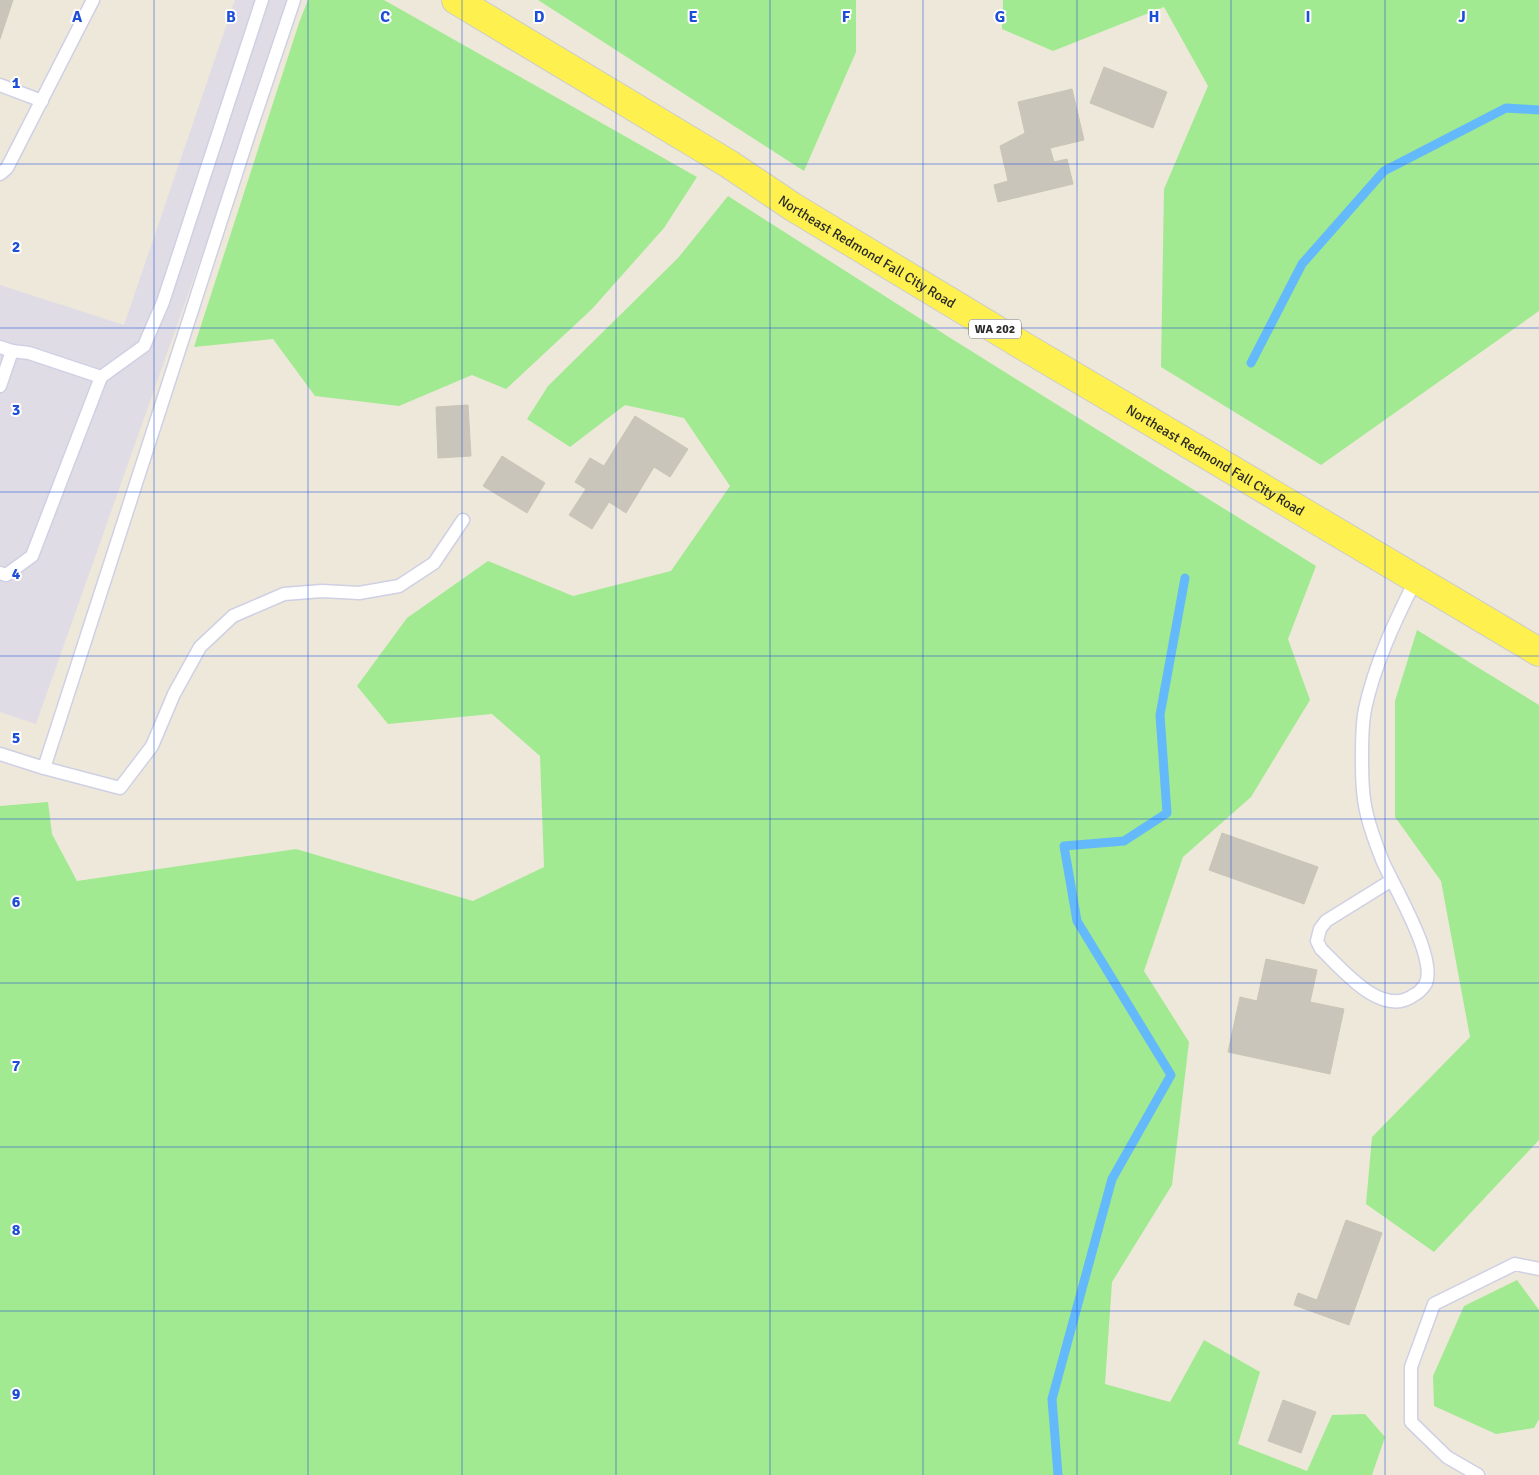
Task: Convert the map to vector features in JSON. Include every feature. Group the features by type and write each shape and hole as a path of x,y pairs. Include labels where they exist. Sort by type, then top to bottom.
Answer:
{"main road":[{"name":"Northeast Redmond Fall City Road","path":"456,0 729,164 793,207 1017,342 1539,652"}],"lane":[{"path":"0,174 8,168 93,0"},
{"path":"0,573 6,575 32,556 101,377 144,346 162,302 262,0"},
{"path":"44,768 294,0"},
{"path":"0,85 42,101"},
{"path":"0,386 6,349 29,353 101,377"},
{"path":"0,754 120,788 152,746 174,694 200,647 233,616 284,594 322,591 359,593 399,586 434,563 463,520"},
{"path":"1392,880 1326,921 1320,928 1317,941 1321,948 1359,985 1385,1001 1395,1002 1407,1000 1425,984 1428,975 1428,962 1421,942 1392,880 1383,862 1367,815 1362,780 1362,737 1365,710 1381,653 1416,579"},
{"path":"1478,1475 1447,1457 1411,1422 1411,1367 1434,1304 1515,1264 1539,1268"}],"shaded area":[{"path":"235,0 292,0 36,724 0,712 0,285 124,325"}],"green space":[{"path":"308,0 384,0 697,177 664,228 592,309 506,389 472,375 399,406 315,396 273,339 194,347"},
{"path":"538,0 856,0 856,52 804,171"},
{"path":"1003,0 1539,0 1539,311 1321,465 1161,367 1164,189 1208,86 1164,7 1053,51 1002,29"},
{"path":"728,196 952,339 1316,566 1288,639 1310,700 1251,797 1183,857 1144,971 1189,1042 1172,1185 1112,1282 1105,1384 1170,1402 1204,1340 1260,1372 1238,1444 1307,1471 1332,1415 1365,1414 1385,1437 1372,1475 0,1475 0,806 48,802 52,834 77,881 296,849 473,901 544,867 540,756 492,714 388,724 357,686 407,618 488,561 573,596 671,571 730,486 684,418 625,405 570,447 527,419 548,386 678,258"},
{"path":"1417,630 1539,705 1539,1140 1434,1252 1366,1204 1372,1137 1470,1037 1441,881 1395,817 1395,701"},
{"path":"1517,1280 1539,1310 1539,1419 1534,1428 1496,1434 1434,1406 1433,1376 1464,1306"}],"building":[{"path":"0,0 13,0 0,39"},
{"path":"1104,67 1167,92 1153,128 1090,103"},
{"path":"1072,89 1084,140 1050,148 1054,162 1067,159 1073,184 998,202 994,185 1008,181 1000,146 1025,133 1018,102"},
{"path":"468,405 471,456 438,458 436,407"},
{"path":"635,416 688,449 670,477 654,467 626,513 609,502 592,529 569,515 586,489 575,482 590,458 604,466"},
{"path":"502,456 545,483 527,513 483,486"},
{"path":"1222,833 1318,867 1304,904 1209,870"},
{"path":"1266,959 1317,970 1310,1002 1344,1009 1330,1074 1228,1052 1240,997 1257,1001"},
{"path":"1346,1220 1382,1233 1349,1325 1294,1305 1298,1293 1317,1300"},
{"path":"1283,1400 1316,1412 1301,1453 1268,1441"}],"waterway":[{"path":"1251,363 1302,264 1384,171 1506,108 1539,110"},
{"path":"1058,1475 1052,1399 1112,1179 1171,1075 1077,921 1064,846 1124,841 1167,813 1160,715 1185,578"}]}
